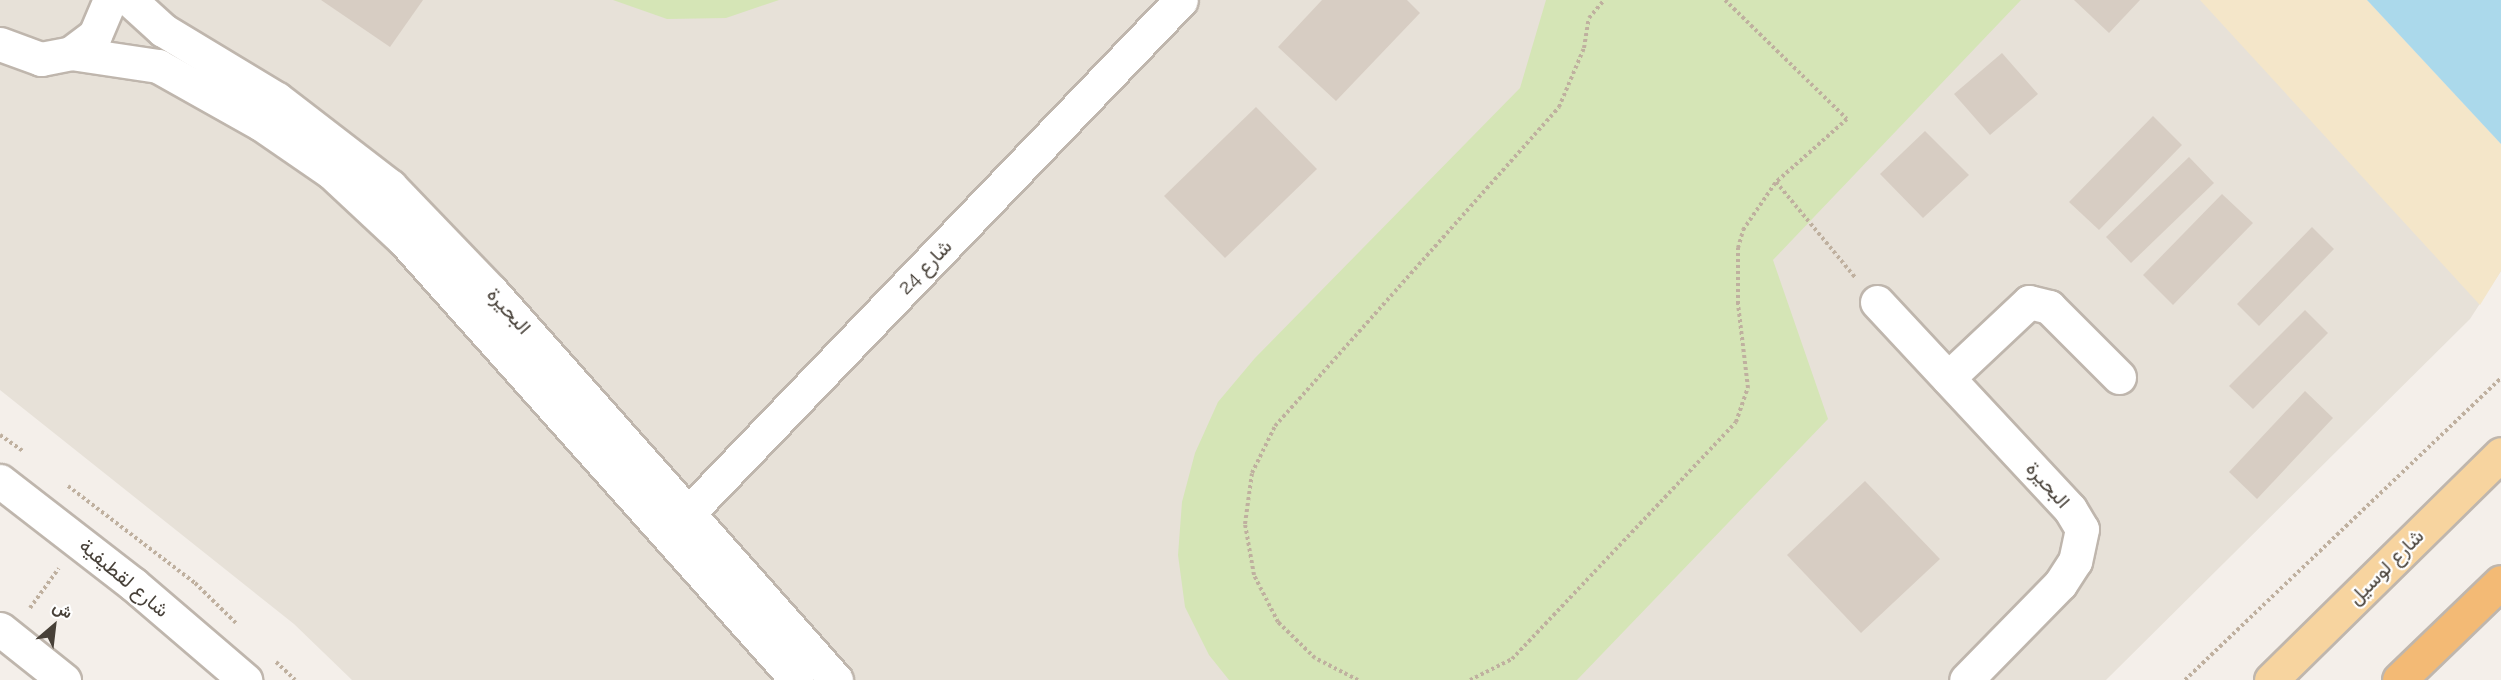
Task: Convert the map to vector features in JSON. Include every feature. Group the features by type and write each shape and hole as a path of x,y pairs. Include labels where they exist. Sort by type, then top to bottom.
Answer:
{"highway":[{"path":"2399,680 2501,582"}],"main road":[{"name":"شارع لوسيل","path":"2271,680 2500,455"}],"street":[{"path":"0,44 41,59 71,53 95,35 110,0"},
{"name":"البحيرة","path":"130,0 163,30 277,99 365,183 491,291 679,523 797,680"},
{"name":"شارع 24","path":"679,523 1181,0"},
{"name":"البحيرة","path":"71,53 142,60 191,82 365,183"},
{"name":"البحيرة","path":"1877,302 2070,509 2082,529 2075,561 2060,584 1966,680"},
{"path":"1948,378 2029,302 2049,307 2119,377"},
{"name":"شارع لقطيفية","path":"0,481 78,540 245,680"},
{"name":"البحيرة","path":"679,523 836,680"},
{"path":"5,632 64,680"}],"path":[{"path":"1358,680 1315,658 1278,622 1254,575 1245,524 1252,473 1275,426 1559,107 1584,48 1589,18 1604,0"},
{"path":"1470,680 1512,659 1736,422 1748,388 1738,304 1738,248 1743,230 1776,182 1847,120 1725,0"},
{"path":"1776,182 1877,302"},
{"path":"2185,680 2456,424 2501,378"},
{"path":"5,632 78,540"}],"shaded area":[{"path":"0,0 2367,0 2501,144 2501,271 2470,319 2106,680 352,680 294,624 0,390"}],"green space":[{"path":"613,0 779,0 726,18 667,19"},
{"path":"1546,0 2021,0 1773,260 1828,419 1577,680 1229,680 1209,655 1185,607 1178,555 1182,502 1195,453 1218,402 1255,358 1520,88"}],"sand":[{"path":"2200,0 2367,0 2501,144 2501,271 2480,305"}],"water":[{"path":"2367,0 2501,0 2501,144"}],"building":[{"path":"321,0 423,0 390,47"},
{"path":"1322,0 1407,0 1420,13 1336,101 1278,47"},
{"path":"2074,0 2140,0 2109,33"},
{"path":"2002,53 2038,94 1990,135 1954,94"},
{"path":"1256,107 1317,169 1225,258 1164,196"},
{"path":"2153,116 2182,145 2099,230 2069,202"},
{"path":"1925,131 1969,175 1923,218 1880,174"},
{"path":"2189,157 2214,183 2131,263 2106,237"},
{"path":"2222,194 2253,223 2173,305 2143,275"},
{"path":"2312,227 2334,249 2259,326 2237,304"},
{"path":"2305,310 2328,333 2253,409 2229,386"},
{"path":"2305,391 2333,418 2257,499 2229,472"},
{"path":"1865,481 1940,559 1861,633 1787,555"}]}
